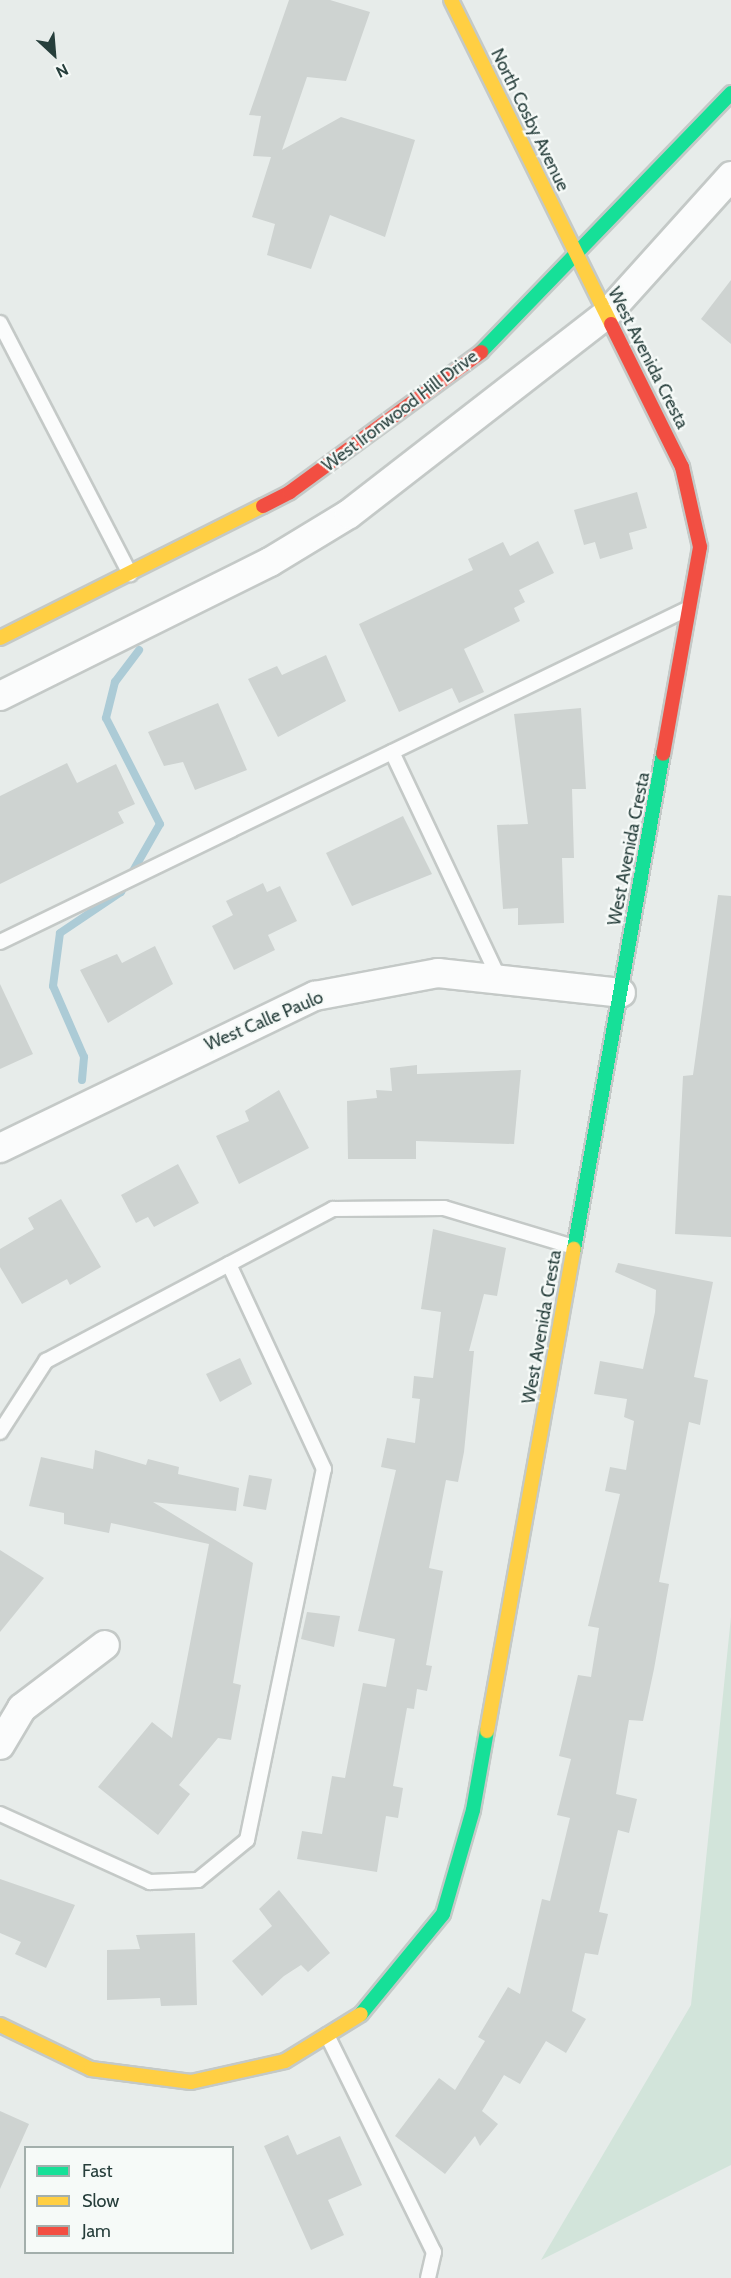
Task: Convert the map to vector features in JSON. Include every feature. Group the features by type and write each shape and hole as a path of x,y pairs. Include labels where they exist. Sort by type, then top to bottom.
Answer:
{"street":[{"name":"North Cosby Avenue","path":"451,0 576,256"},
{"name":"West Ironwood Hill Drive","path":"0,638 131,575 290,492 466,367 576,256 731,93"},
{"path":"0,696 312,538 606,315 731,176"},
{"name":"West Avenida Cresta","path":"0,2025 91,2068 191,2082 285,2061 369,2009 443,1914 472,1810 692,607 700,547 682,467 576,256"},
{"name":"West Calle Paulo","path":"0,1148 315,996 438,973 621,993"},
{"path":"0,1745 22,1708 105,1646"}],"lane":[{"path":"0,322 131,575"},
{"path":"0,942 692,607"},
{"path":"392,752 500,980"},
{"path":"0,1432 46,1361 333,1209 444,1208 574,1247"},
{"path":"0,1814 150,1882 198,1880 247,1840 324,1469 229,1264"},
{"path":"327,2035 434,2252 428,2278"}],"green space":[{"path":"731,1617 731,2165 541,2260 691,2005"}],"building":[{"path":"289,0 330,0 370,12 346,81 307,77 282,150 341,117 415,140 385,237 330,215 311,269 267,255 275,224 252,217 271,157 253,156 261,116 249,115"},
{"path":"731,280 731,344 701,319"},
{"path":"637,492 647,528 629,533 633,549 600,559 595,542 584,545 574,510"},
{"path":"538,541 554,573 519,590 525,602 514,608 520,621 464,649 484,692 459,703 452,688 399,712 359,624 473,570 468,559 503,542 510,556"},
{"path":"326,655 346,701 278,737 248,679 277,666 282,675"},
{"path":"218,703 247,770 195,790 183,762 164,766 148,732"},
{"path":"581,708 586,789 572,789 574,858 562,858 564,923 518,925 518,908 503,909 497,825 528,824 514,714"},
{"path":"67,763 77,783 116,764 135,804 118,812 124,823 0,884 0,796"},
{"path":"403,816 432,874 352,906 326,853"},
{"path":"263,883 267,892 280,886 297,921 268,935 275,950 234,970 212,926 233,915 226,901"},
{"path":"718,895 731,896 731,1237 675,1234 683,1076 693,1075"},
{"path":"155,946 173,984 108,1023 80,970 117,954 122,963"},
{"path":"0,984 33,1054 0,1069"},
{"path":"417,1065 417,1074 521,1070 514,1144 416,1141 416,1159 348,1159 347,1101 377,1098 376,1090 392,1091 390,1068"},
{"path":"279,1090 309,1148 239,1184 216,1136 249,1121 245,1111"},
{"path":"178,1164 199,1203 154,1227 148,1217 136,1223 121,1195"},
{"path":"61,1199 101,1267 70,1285 67,1279 22,1304 0,1267 0,1249 34,1229 28,1218"},
{"path":"433,1229 506,1248 497,1296 484,1294 469,1351 474,1351 464,1452 458,1482 446,1480 429,1568 443,1571 426,1665 432,1666 427,1691 417,1689 414,1709 407,1708 393,1786 403,1788 398,1818 386,1816 377,1872 297,1859 302,1831 322,1834 332,1776 345,1778 363,1683 386,1687 395,1639 358,1631 396,1470 381,1467 387,1438 415,1443 420,1399 412,1398 414,1376 433,1378 441,1312 421,1309"},
{"path":"618,1263 713,1282 694,1377 708,1380 700,1425 689,1422 659,1582 669,1584 654,1669 643,1721 629,1720 616,1794 637,1799 629,1833 618,1830 599,1912 608,1914 598,1955 585,1953 572,2011 586,2019 566,2053 546,2041 520,2084 504,2075 482,2111 498,2124 480,2146 475,2136 445,2174 395,2136 439,2078 455,2090 485,2041 478,2037 508,1987 520,1994 542,1899 550,1901 570,1818 557,1815 571,1759 559,1756 578,1675 591,1677 599,1628 588,1626 620,1494 605,1491 610,1467 626,1470 634,1421 624,1417 627,1399 594,1394 600,1361 643,1369 655,1312 656,1290 615,1272"},
{"path":"240,1358 252,1384 220,1402 206,1374"},
{"path":"95,1450 146,1465 148,1459 179,1467 178,1474 239,1488 236,1511 153,1502 253,1563 233,1683 241,1685 231,1740 218,1738 179,1785 190,1794 158,1835 98,1787 152,1722 172,1738 209,1544 111,1523 109,1533 64,1524 64,1513 29,1506 41,1457 93,1469"},
{"path":"249,1475 272,1479 266,1510 243,1506"},
{"path":"0,1550 44,1578 0,1632"},
{"path":"307,1612 340,1616 334,1647 301,1639"},
{"path":"0,1879 75,1905 46,1968 15,1954 21,1942 0,1933"},
{"path":"279,1890 330,1953 308,1972 301,1965 284,1976 262,1996 232,1961 272,1926 259,1909"},
{"path":"195,1933 197,2005 161,2006 160,1998 107,2000 107,1950 140,1949 136,1935"},
{"path":"0,2111 29,2124 0,2189"},
{"path":"288,2135 297,2155 340,2136 362,2185 328,2200 344,2235 311,2250 264,2146"}],"waterway":[{"path":"82,1080 84,1057 53,986 60,933 121,892 160,824 106,718 115,682 139,650"}],"traffic: fast":[{"path":"481,352 731,93"},
{"path":"574,1249 663,754"},
{"path":"361,2014 443,1914 473,1810 487,1731"}],"traffic: slow":[{"path":"451,0 611,324"},
{"path":"0,638 263,506"},
{"path":"487,1731 574,1249"},
{"path":"0,2025 91,2069 191,2082 285,2061 361,2014"}],"traffic: jam":[{"path":"611,324 682,467 700,547 663,754"},
{"path":"263,506 290,492 481,352"}]}
